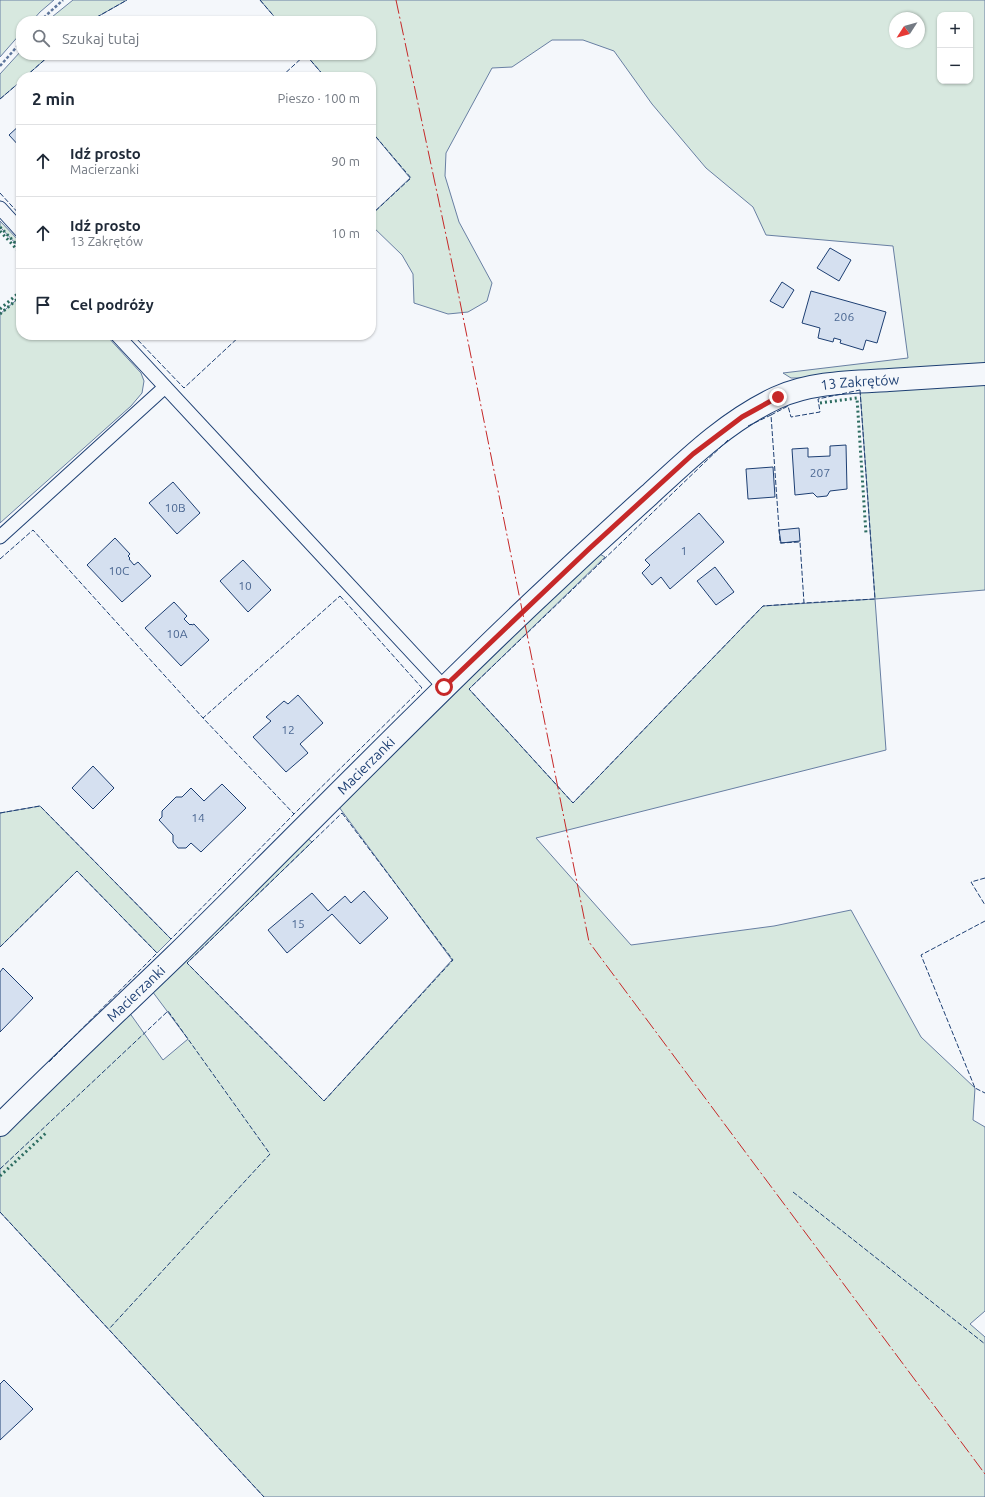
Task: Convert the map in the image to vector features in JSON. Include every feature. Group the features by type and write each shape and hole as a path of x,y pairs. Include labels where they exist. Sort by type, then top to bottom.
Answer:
{"street":[{"name":"13 Zakrętów","path":"742,417 778,397 818,386 985,374"},
{"name":"Macierzanki","path":"0,1125 175,956 444,687 590,548 693,454 742,417"}],"lane":[{"path":"0,208 16,226"},
{"path":"122,340 444,687"},
{"path":"0,536 165,387"}],"path":[{"path":"45,16 63,0"},
{"path":"0,66 16,48"}],"shaded area":[{"path":"0,0 54,0 36,16 16,16 16,39 0,57"},
{"path":"73,0 127,0 99,16 53,16"},
{"path":"260,0 985,0 985,365 818,378 791,378 783,373 908,358 893,246 766,235 753,207 706,168 652,104 614,51 583,40 552,40 512,67 492,68 446,153 445,176 459,222 492,283 487,301 468,312 448,314 414,303 413,274 402,255 376,230 376,210 410,178 376,137 376,72 321,72 310,60 376,60 376,16 274,16"},
{"path":"16,56 16,60 44,60 31,72 16,72 16,85 0,99 0,74"},
{"path":"0,221 16,238 16,244 0,227"},
{"path":"16,300 16,340 111,340 141,373 144,381 142,393 131,406 0,523 0,314"},
{"path":"985,384 985,590 875,599 860,390"},
{"path":"598,553 605,557 469,689 573,803 763,606 875,599 886,750 536,838 631,945 774,926 851,910 921,1037 975,1088 973,1120 985,1127 985,1311 970,1324 985,1337 985,1497 264,1497 0,1212 0,1134 129,1012 163,1060 188,1039 152,991 307,838 312,842 187,963 324,1101 452,960 336,803"},
{"path":"40,806 171,939 157,953 77,871 0,947 0,813"}],"building":[{"path":"16,129 16,143 9,135"},
{"path":"830,248 851,260 839,281 817,268"},
{"path":"782,282 794,290 783,308 770,301"},
{"path":"811,291 886,312 877,343 866,340 863,350 840,343 841,340 834,338 833,342 818,338 820,328 802,323"},
{"path":"846,445 847,489 830,491 827,496 817,497 813,493 795,495 792,449 808,448 808,457 830,456 830,446"},
{"path":"773,467 775,497 748,499 746,469"},
{"path":"173,482 200,513 177,534 149,503"},
{"path":"699,513 724,542 670,589 661,577 652,585 642,573 650,565 645,560"},
{"path":"799,528 800,541 781,543 779,530"},
{"path":"115,538 130,554 128,556 130,558 129,559 134,565 138,562 151,576 122,602 87,565"},
{"path":"243,560 271,590 248,612 220,581"},
{"path":"715,567 734,592 716,605 697,581"},
{"path":"174,602 187,616 184,619 190,625 194,624 209,640 181,666 145,628"},
{"path":"298,695 323,723 300,744 308,753 286,772 253,737 271,721 266,717 284,701 288,704"},
{"path":"93,766 114,788 93,809 72,788"},
{"path":"222,784 246,808 201,852 191,843 186,848 178,848 173,842 173,835 159,820 162,817 162,811 176,797 182,797 191,788 204,801"},
{"path":"364,891 388,918 360,944 332,914 287,953 268,930 312,893 328,911 345,896 351,903"},
{"path":"3,968 33,998 0,1032 0,972"},
{"path":"4,1380 33,1409 0,1440 0,1384"}],"hedge":[{"path":"0,227 16,244"},
{"path":"0,231 16,249"},
{"path":"0,309 16,295"},
{"path":"0,314 16,300"},
{"path":"820,403 857,398 866,534"},
{"path":"0,1176 46,1133"}],"fence":[{"path":"99,16 127,0"},
{"path":"260,0 274,16"},
{"path":"31,72 44,60"},
{"path":"286,72 300,60"},
{"path":"310,60 321,72"},
{"path":"0,99 16,85"},
{"path":"376,137 411,178 376,210"},
{"path":"0,193 16,211"},
{"path":"138,340 184,388 236,340"},
{"path":"860,390 875,599 804,603 800,542 780,543 771,415 788,406 791,417 820,412 818,399 860,390"},
{"path":"748,426 771,415"},
{"path":"728,440 469,689 573,803 763,606 804,603"},
{"path":"0,559 33,530 203,718"},
{"path":"340,596 422,688 294,814 203,718 340,596"},
{"path":"0,813 40,806 171,939 294,814"},
{"path":"342,813 453,960 324,1101 187,963 342,813"},
{"path":"0,947 77,871 157,953 48,1063"},
{"path":"985,878 971,882 985,905"},
{"path":"985,921 921,955 975,1088 985,1093"},
{"path":"0,1169 168,1011 270,1154 109,1329"},
{"path":"793,1192 985,1344"},
{"path":"0,1212 264,1497"}],"power":[{"path":"396,0 456,282 589,942 985,1474"}],"route":[{"path":"444,687 590,548 693,454 742,417 778,397"}]}
